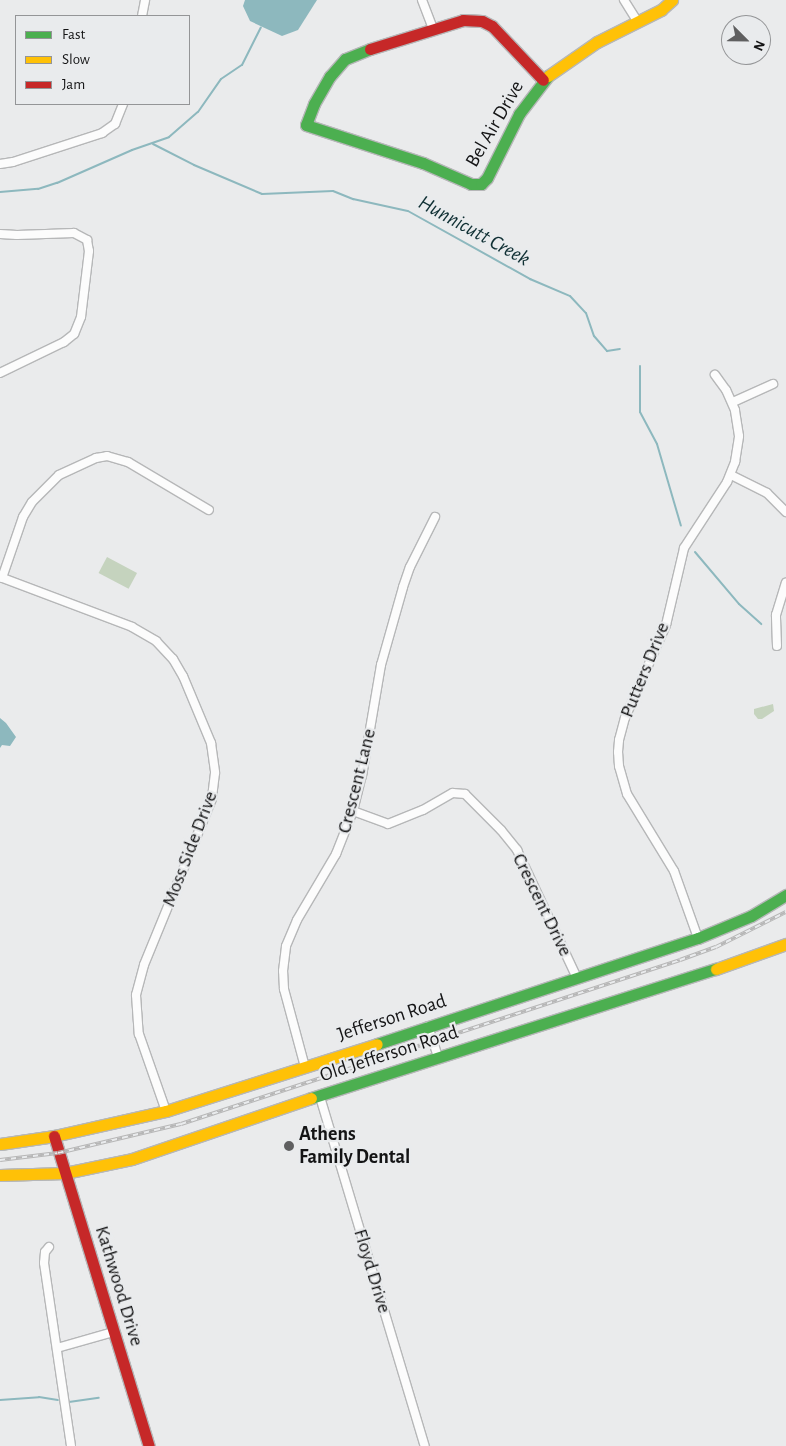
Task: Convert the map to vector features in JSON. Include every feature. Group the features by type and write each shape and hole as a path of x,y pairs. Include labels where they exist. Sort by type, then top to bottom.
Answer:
{"main road":[{"name":"Bel Air Drive","path":"433,28 362,51 345,59 330,76 314,104 306,125 423,163 478,185 485,181 518,114 543,80 584,50 660,10 672,0"},
{"path":"433,28 463,20 487,22 502,34 543,80"},
{"name":"Jefferson Road","path":"0,1144 54,1136 166,1111 698,938 751,916 785,897"},
{"name":"Old Jefferson Road","path":"0,1175 65,1173 132,1159 438,1056 734,963 786,944"},
{"name":"Kathwood Drive","path":"54,1136 149,1446"}],"street":[{"path":"142,15 145,0"},
{"path":"422,0 433,28"},
{"path":"624,0 637,21"},
{"path":"0,164 13,162 102,133 115,124 123,105"},
{"path":"0,234 74,233 87,240 89,251 81,317 74,334 64,342 0,373"},
{"name":"Putters Drive","path":"698,938 674,871 627,794 619,766 619,740 625,718 663,635 684,548 730,475 737,456 739,436 733,402 715,375"},
{"path":"733,402 773,384"},
{"path":"1,578 23,517 32,502 59,476 96,458 107,456 128,462 209,510"},
{"path":"730,475 767,493 786,512"},
{"name":"Crescent Lane","path":"305,1067 284,989 285,951 290,933 336,854 353,811 364,767 382,665 403,587 410,567 435,517"},
{"name":"Moss Side Drive","path":"1,578 132,627 156,641 172,659 183,676 211,743 215,773 212,799 144,965 136,995 139,1034 166,1111"},
{"path":"777,646 776,615 786,583"},
{"name":"Crescent Drive","path":"353,811 388,824 423,810 453,793 465,794 501,830 517,850 577,978"},
{"path":"428,1026 438,1056"},
{"name":"Floyd Drive","path":"320,1097 425,1446"},
{"path":"49,1247 45,1252 44,1263 71,1446"},
{"path":"57,1348 113,1332"}],"green space":[{"path":"107,557 137,573 129,589 99,573"},
{"path":"773,704 774,711 762,719 758,719 754,714 754,709"}],"water":[{"path":"245,0 317,0 298,30 282,36 250,21 243,6"},
{"path":"0,718 16,737 10,746 2,745 0,748"}],"waterway":[{"name":"Hunnicutt Creek","path":"0,192 38,189 57,183 132,150 169,137 198,112 221,79 242,65 261,27"},
{"name":"Hunnicutt Creek","path":"153,144 194,165 262,194 333,191 353,199 408,211 530,279 570,296 586,313 594,336 607,351 620,349"},
{"name":"Hunnicutt Creek","path":"640,366 640,412 657,444 681,526"},
{"name":"Hunnicutt Creek","path":"695,552 739,604 761,624"},
{"path":"0,1400 39,1397 58,1400"},
{"path":"69,1402 99,1398"}],"railway":[{"path":"0,1160 58,1153 181,1124 680,960 716,947 786,912"}],"traffic: fast":[{"path":"370,49 345,59 330,76 314,104 306,125 423,163 471,184 481,184 487,178 519,114 548,76"},
{"path":"377,1044 698,938 751,916 786,895"},
{"path":"311,1098 716,969"}],"traffic: slow":[{"path":"548,76 597,42 661,10 672,0"},
{"path":"716,969 786,944"},
{"path":"0,1144 54,1136 166,1111 377,1044"},
{"path":"0,1175 65,1173 132,1159 311,1098"}],"traffic: jam":[{"path":"370,49 463,20 482,21 492,26 543,80"},
{"path":"54,1136 149,1446"}],"place":[{"name":"Athens Family Dental","path":"289,1146"}]}
